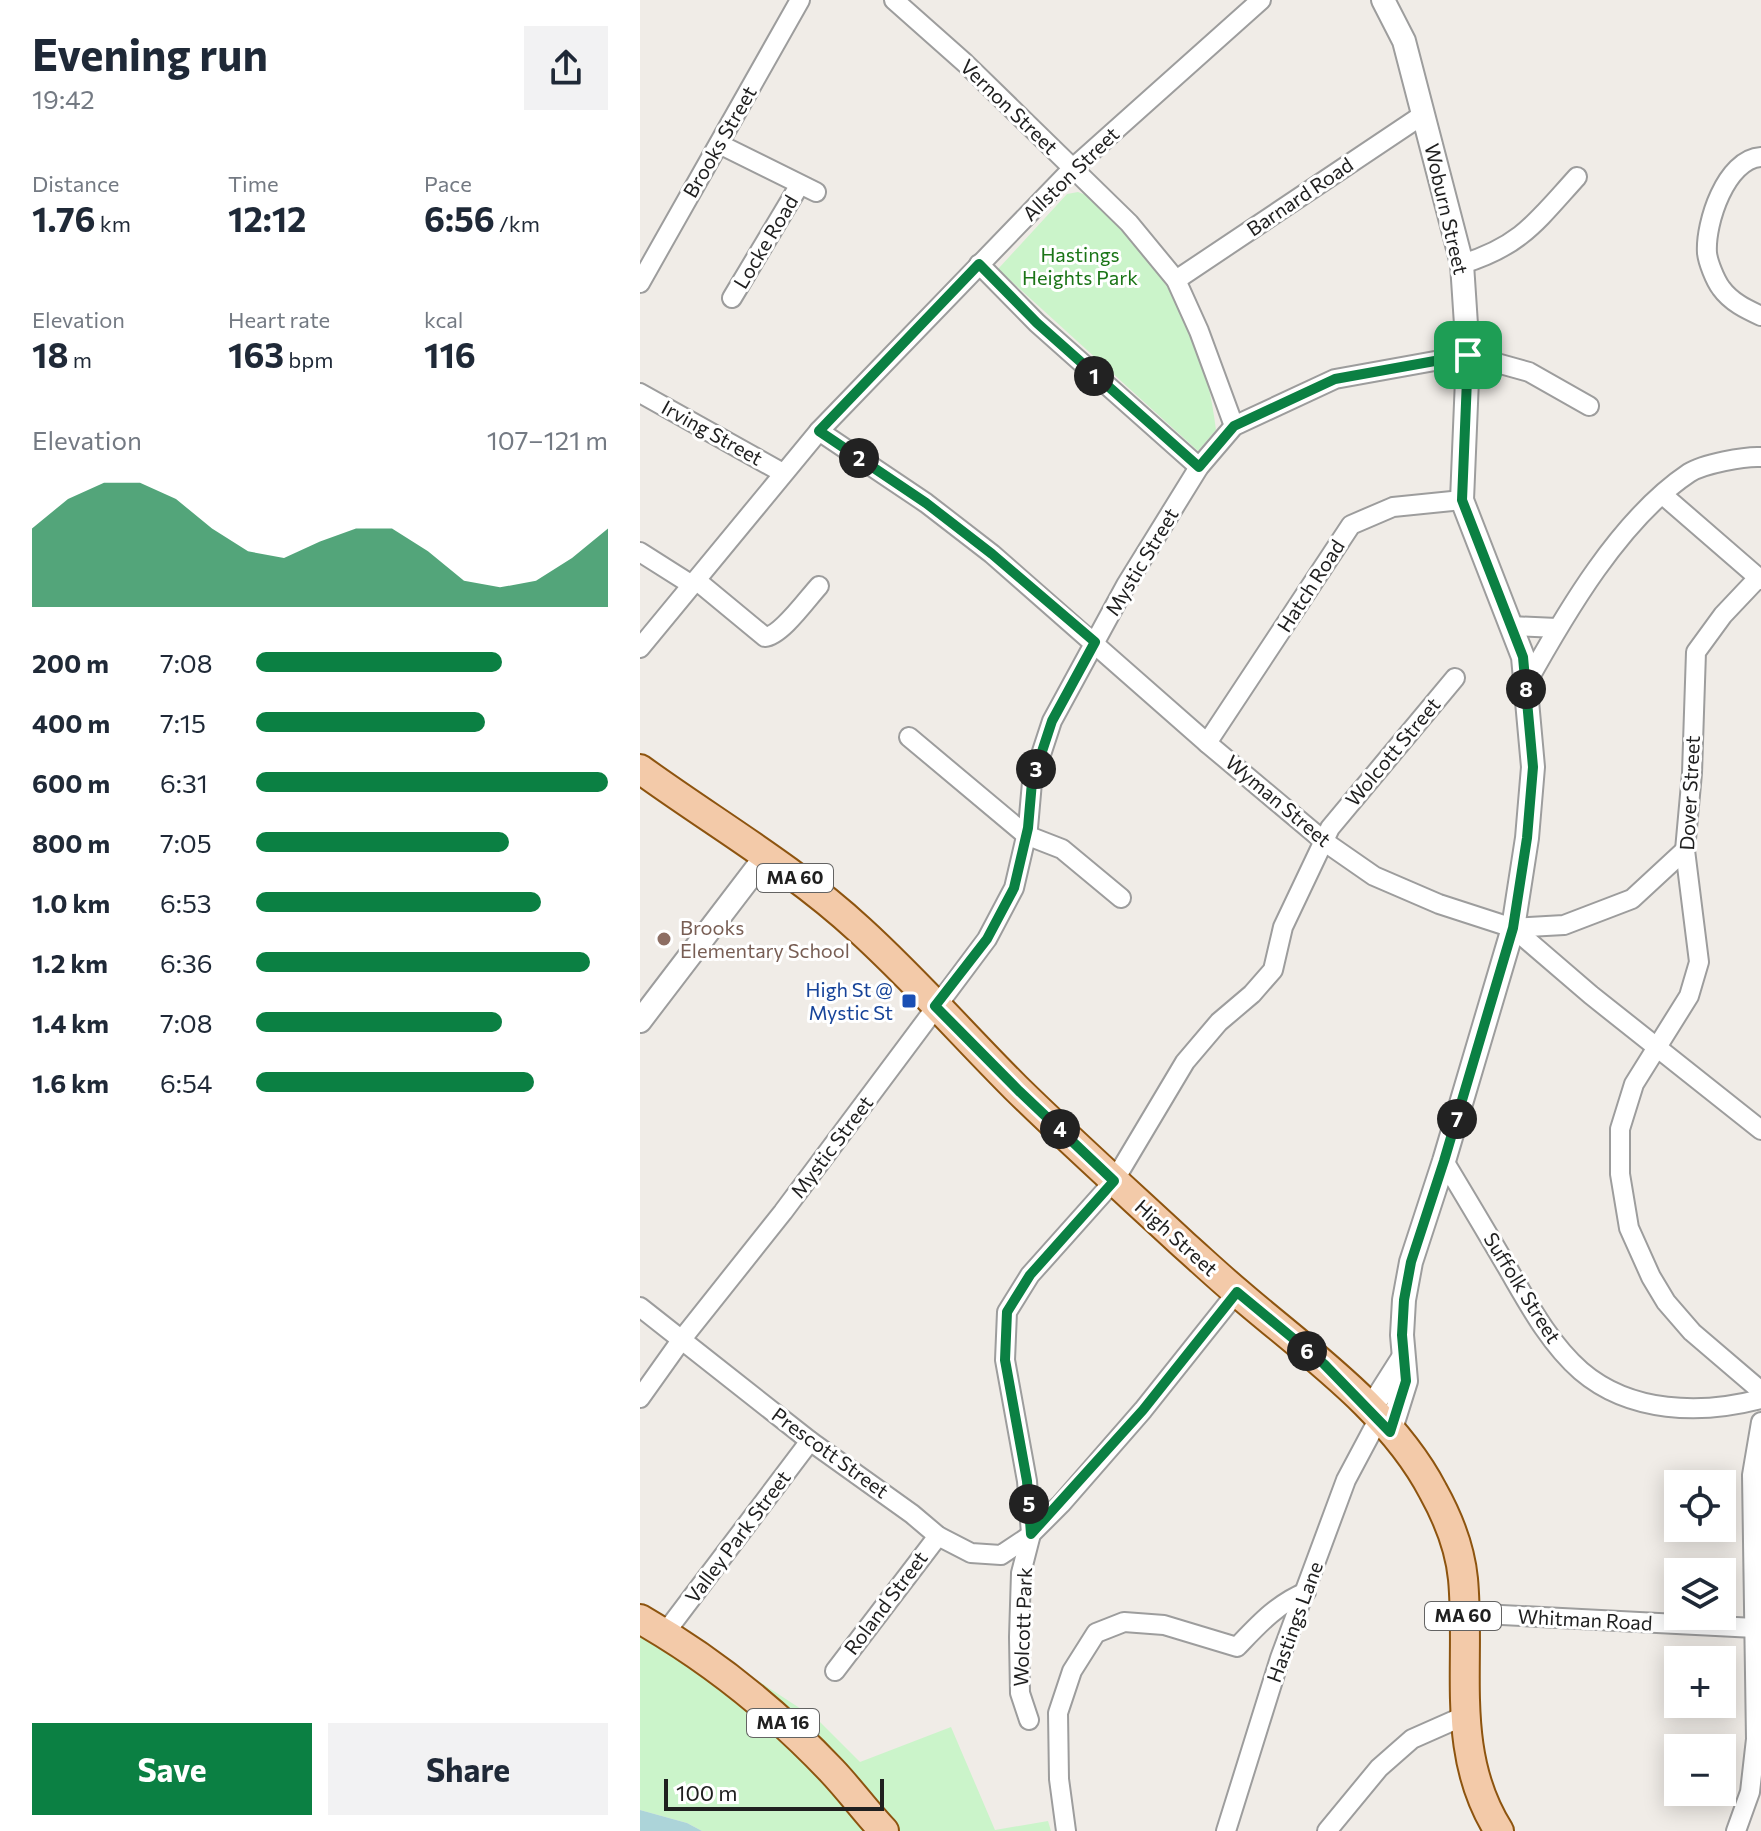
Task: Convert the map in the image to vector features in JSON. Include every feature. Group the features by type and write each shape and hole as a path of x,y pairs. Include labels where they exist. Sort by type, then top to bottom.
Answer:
{"main road":[{"name":"High Street","path":"640,769 766,856 860,929 1019,1091 1114,1181 1237,1292 1324,1364 1380,1420 1425,1477 1445,1514 1457,1546 1463,1579 1464,1716 1469,1753 1478,1786 1499,1831"},
{"name":"MA 16","path":"640,1619 723,1673 788,1728 884,1831"}],"street":[{"name":"Vernon Street","path":"894,0 965,63 1129,223 1176,280 1199,331 1234,426"},
{"name":"Woburn Street","path":"1380,1420 1406,1381 1403,1358 1404,1300 1411,1262 1513,928 1527,838 1533,767 1523,657 1462,500 1468,355 1462,264 1404,41 1383,0"},
{"name":"Allston Street","path":"640,648 819,431 1073,168 1257,1"},
{"name":"Brooks Street","path":"640,283 719,144 794,2"},
{"name":"Barnard Road","path":"1176,280 1424,114"},
{"name":"Locke Road","path":"719,144 808,189 732,298"},
{"path":"1761,157 1756,156 1733,172 1712,211 1707,254 1720,287 1740,307 1761,316"},
{"path":"1462,264 1488,256 1521,237 1577,177"},
{"path":"979,264 1037,323 1199,467"},
{"path":"1468,355 1529,372 1589,406"},
{"name":"Mystic Street","path":"640,1398 987,939 1014,888 1026,835 1032,782 1052,721 1199,467 1234,426 1335,379 1468,355"},
{"name":"Irving Street","path":"640,393 783,473"},
{"name":"Wyman Street","path":"819,431 926,503 992,554 1325,842 1374,876 1439,904 1513,928 1761,1130"},
{"path":"1525,686 1557,628 1622,536 1663,495 1692,471 1761,457"},
{"path":"1663,495 1759,579"},
{"name":"Hatch Road","path":"1207,743 1351,525 1393,507 1462,500"},
{"path":"640,552 694,583 765,637 772,637 780,630 819,586"},
{"name":"Dover Street","path":"1759,579 1723,615 1696,652 1692,773 1685,850 1699,962 1689,996 1634,1084 1620,1129 1620,1174 1629,1228 1666,1302 1692,1332 1761,1391"},
{"path":"1510,626 1557,628"},
{"name":"Wolcott Street","path":"1031,1534 1027,1481 1005,1360 1007,1312 1030,1275 1114,1181 1185,1062 1219,1022 1252,994 1273,970 1283,927 1330,828 1455,678"},
{"path":"909,737 1026,835 1062,849 1121,898"},
{"path":"1513,928 1564,925 1632,899 1685,850"},
{"path":"640,1021 766,856"},
{"name":"Suffolk Street","path":"1444,1161 1543,1326 1562,1352 1583,1372 1611,1390 1643,1403 1691,1409 1718,1408 1761,1399"},
{"path":"1031,1534 1143,1410 1237,1292"},
{"name":"Prescott Street","path":"640,1307 810,1441 938,1536 971,1553 1001,1555 1031,1534"},
{"name":"Hastings Lane","path":"1226,1831 1280,1658 1346,1480 1380,1420"},
{"path":"1736,1831 1750,1792 1756,1739 1752,1475 1761,1422"},
{"name":"Valley Park Street","path":"665,1633 810,1441"},
{"name":"Wolcott Park","path":"1029,1720 1020,1693 1019,1637 1021,1573 1031,1534"},
{"name":"Roland Street","path":"835,1671 938,1536"},
{"path":"1066,1831 1059,1779 1058,1713 1072,1671 1096,1633 1124,1622 1164,1625 1237,1647 1286,1600 1306,1592"},
{"name":"Whitman Road","path":"1463,1613 1755,1628"},
{"path":"1327,1831 1379,1768 1412,1739 1464,1716"}],"green space":[{"name":"Hastings Heights Park","path":"1078,192 1101,206 1140,248 1185,320 1205,373 1216,430 1198,451 998,269 1067,194"},
{"path":"640,1604 818,1720 860,1762 951,1727 995,1830 1048,1821 1051,1831 702,1831 687,1823 640,1810"}],"water":[{"path":"640,1810 687,1823 702,1831 640,1831"}],"place":[{"name":"Brooks Elementary School","path":"664,939"},
{"name":"High St @ Mystic St","path":"909,1001"}],"route":[{"path":"979,264 1103,384 1199,467 1234,426 1335,379 1468,355 1462,500 1523,657 1533,767 1527,838 1513,928 1411,1262 1402,1335 1406,1381 1390,1432 1324,1364 1237,1292 1143,1410 1031,1534 1027,1481 1005,1360 1007,1312 1030,1275 1114,1181 935,1006 987,939 1014,888 1028,828 1032,782 1052,721 1095,642 992,554 926,503 819,431 979,264"}]}
